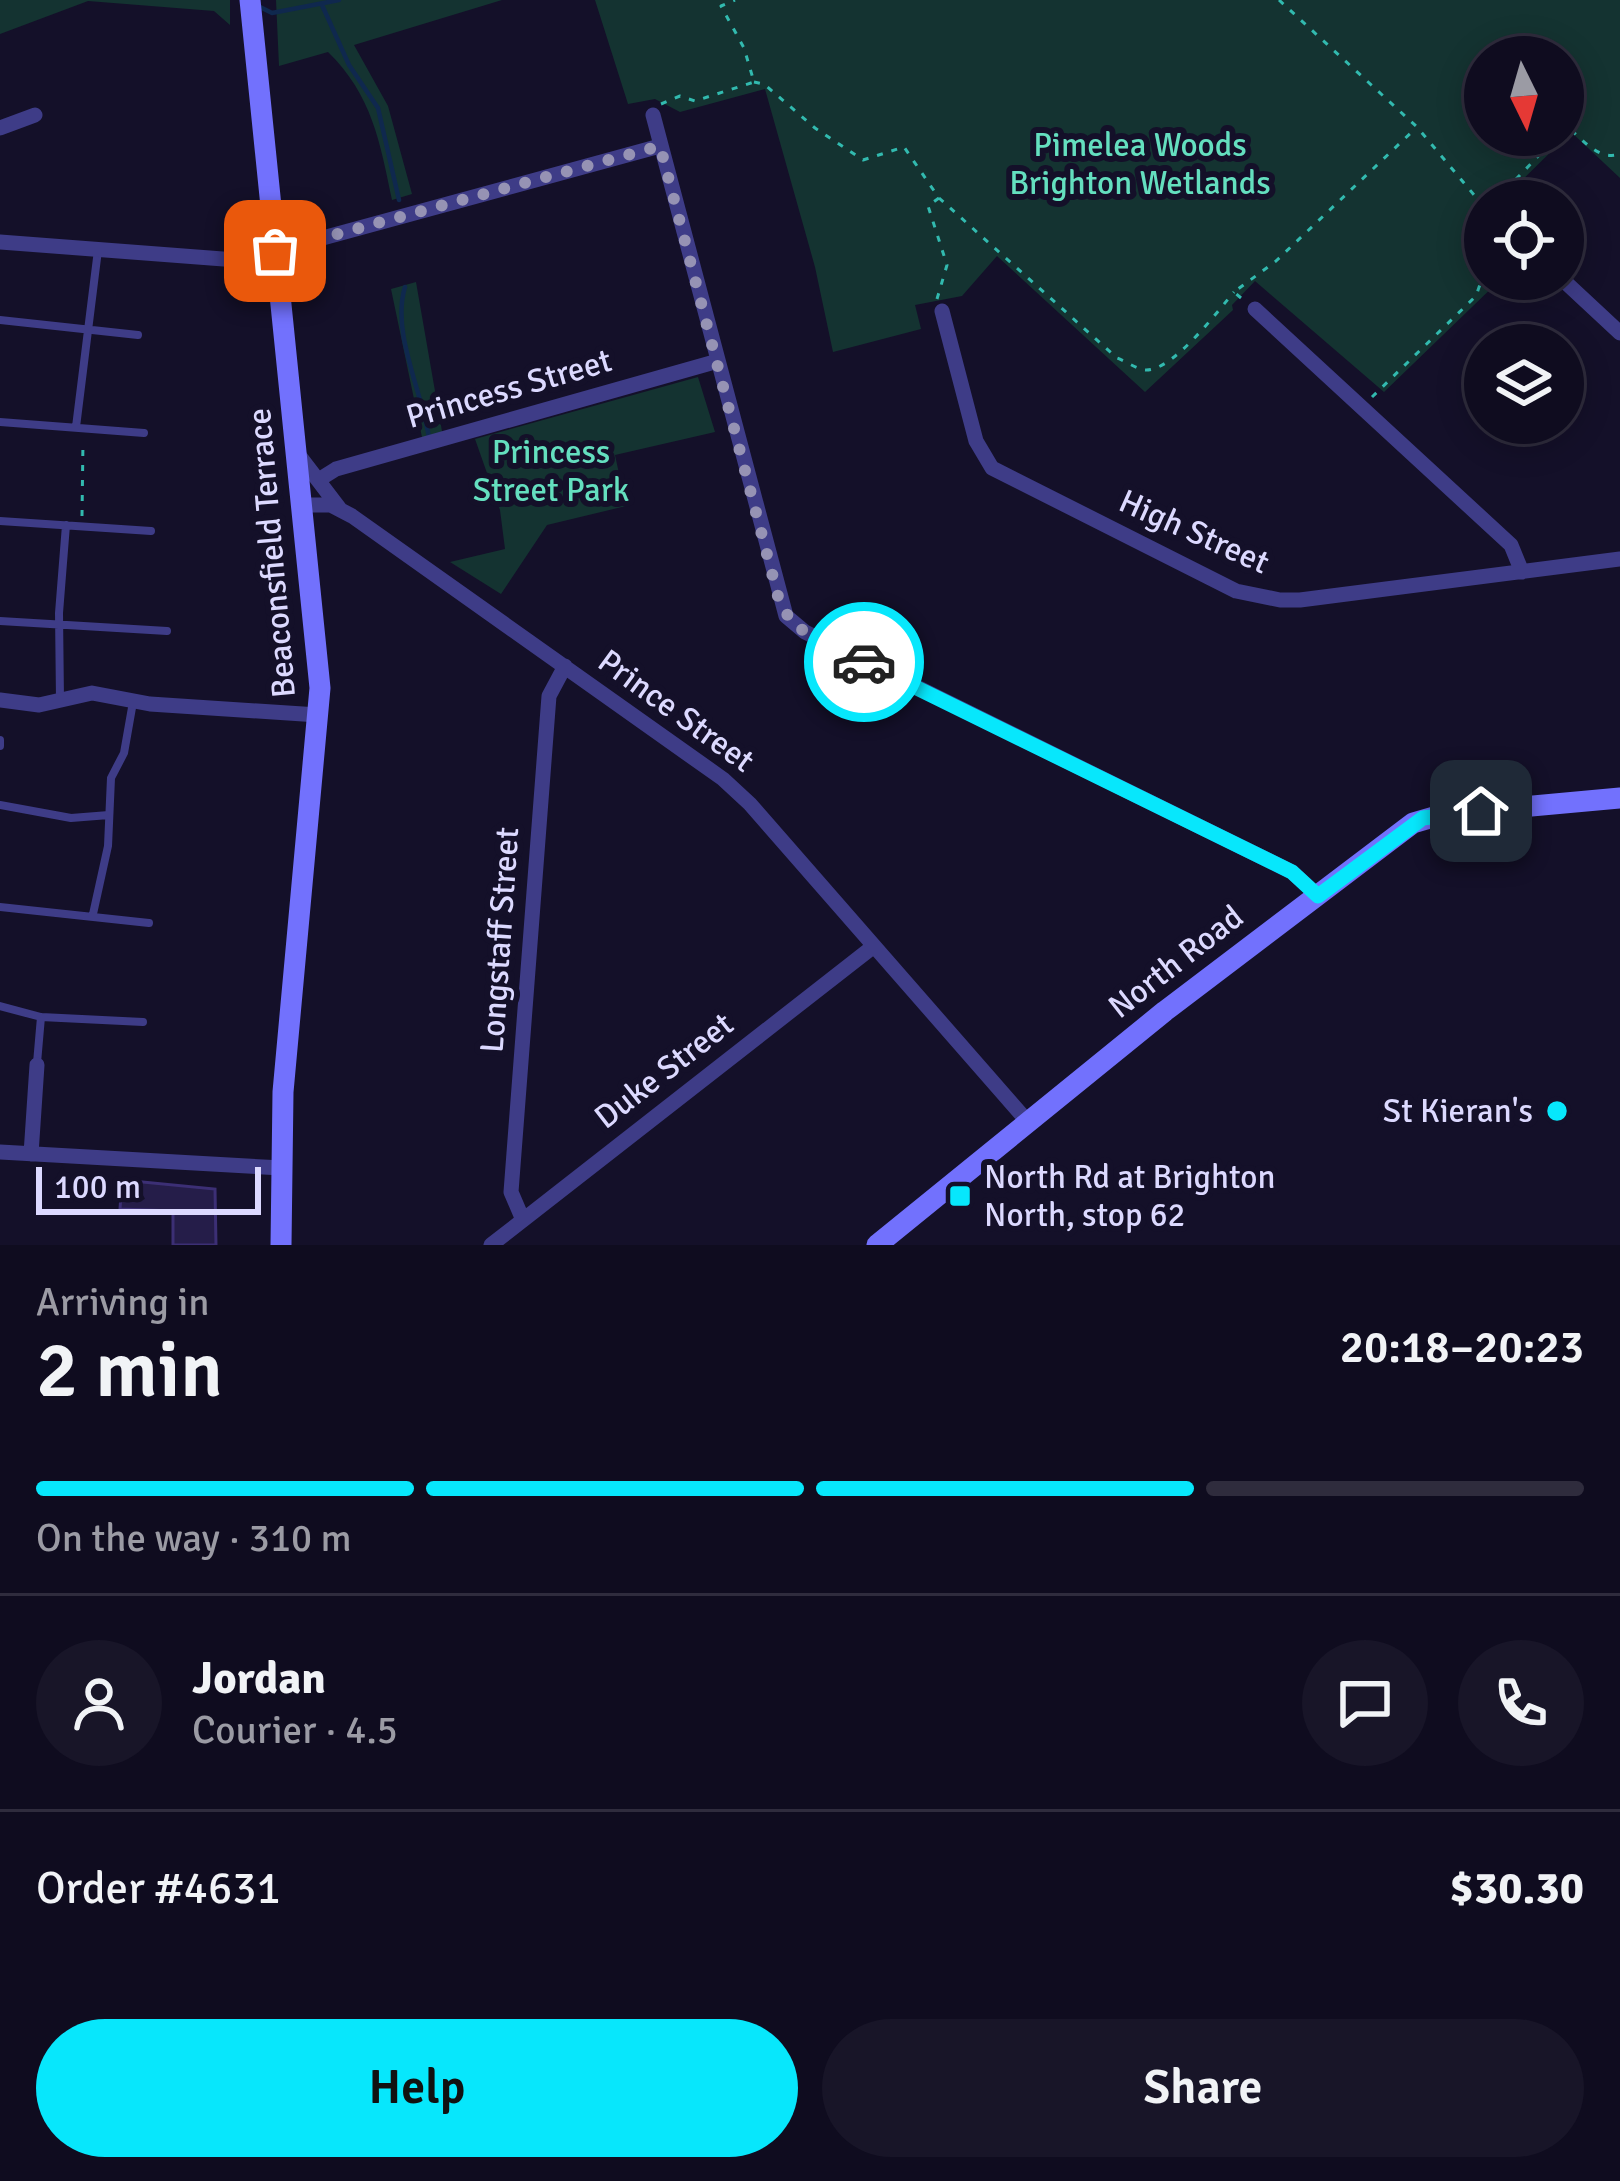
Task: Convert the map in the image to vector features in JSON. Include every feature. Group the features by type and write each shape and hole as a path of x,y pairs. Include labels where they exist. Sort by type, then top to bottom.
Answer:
{"main road":[{"name":"Beaconsfield Terrace","path":"251,10 318,661 319,715 284,1092 281,1245"},
{"name":"North Road","path":"878,1245 1027,1120 1423,818 1620,797"}],"street":[{"path":"0,128 35,115"},
{"path":"653,115 780,604 795,626 1292,872 1318,896"},
{"path":"0,242 276,257 660,146"},
{"path":"1584,299 1620,333"},
{"path":"1255,309 1511,545 1522,572"},
{"name":"High Street","path":"942,311 976,441 992,468 1236,590 1280,600 1300,599 1620,559"},
{"name":"Princess Street","path":"320,479 336,469 718,361"},
{"name":"Prince Street","path":"297,453 340,509 737,791 1027,1120"},
{"name":"Prince Street","path":"302,505 340,509"},
{"name":"Longstaff Street","path":"523,1220 511,1192 549,697 565,666"},
{"path":"0,700 18,705 92,693 319,715"},
{"name":"Duke Street","path":"491,1245 874,946"},
{"path":"31,1154 38,1065"},
{"path":"0,1152 281,1168"}],"lane":[{"path":"80,427 86,328 98,249"},
{"path":"0,320 139,334"},
{"path":"0,422 144,433"},
{"path":"0,521 151,531"},
{"path":"60,701 66,525"},
{"path":"0,621 166,631"},
{"path":"93,914 108,846 111,778 124,753 134,700"},
{"path":"0,805 70,818 109,815"},
{"path":"0,907 148,923"},
{"path":"0,1006 41,1017 143,1022"},
{"path":"38,1065 41,1017"}],"path":[{"path":"735,0 721,6 744,48 754,82"},
{"path":"1279,0 1417,127 1464,184"},
{"path":"653,115 680,96 694,101 754,82 764,84 815,128 863,160 904,147 939,198 1117,358 1145,370 1162,366 1198,334 1234,292 1276,261 1417,127"},
{"path":"1516,180 1571,130 1598,153 1620,154"},
{"path":"939,198 928,206 947,265 937,296 942,311"},
{"path":"1234,292 1255,309"},
{"path":"1361,407 1471,300"},
{"path":"80,427 82,526"}],"green space":[{"path":"0,0 230,0 230,25 214,11 88,1 0,34"},
{"path":"276,0 502,0 354,45 388,106 412,194 392,200 364,102 328,52 279,66"},
{"name":"Pimelea Woods Brighton Wetlands","path":"595,0 1620,0 1620,178 1584,144 1584,36 1464,36 1464,156 1547,156 1522,180 1464,180 1464,300 1479,300 1384,392 1255,281 1232,305 1233,310 1145,392 997,256 962,296 915,305 921,329 833,352 815,267 765,89 680,112 655,99 628,104"},
{"path":"416,282 443,437 423,442 391,289"},
{"name":"Princess Street Park","path":"698,377 715,432 615,455 626,506 547,525 501,594 450,562 505,549 500,510 475,439"}],"building":[{"path":"122,1180 215,1189 216,1245 173,1245 173,1211 120,1209"}],"waterway":[{"path":"258,6 272,13 339,0"},
{"path":"322,5 349,65 378,108 399,200"},
{"path":"405,287 405,342 429,438"}],"way so far":[{"path":"275,251 660,146 780,604 795,626 864,662"}],"place":[{"name":"St Kieran's","path":"1557,1111"},
{"name":"North Rd at Brighton North, stop 62","path":"960,1196"}],"route":[{"path":"864,662 1292,872 1318,896 1423,818 1481,811"}]}
